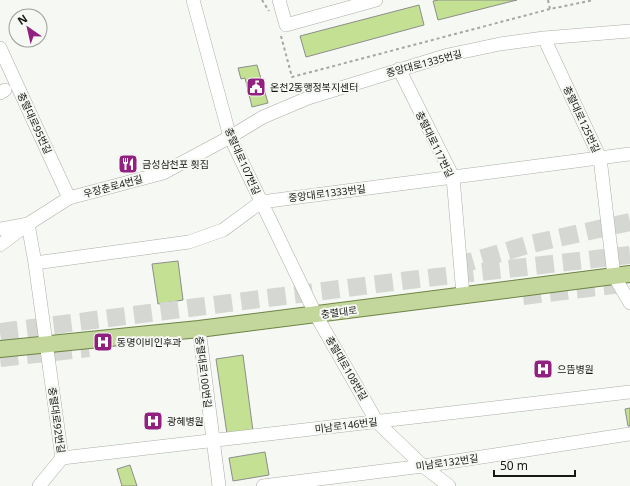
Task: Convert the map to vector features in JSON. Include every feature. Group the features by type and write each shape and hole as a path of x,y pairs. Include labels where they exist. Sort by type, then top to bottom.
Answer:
{"main road":[{"name":"충렬대로","path":"0,349 199,329 630,274"}],"street":[{"name":"충렬대로107번길","path":"193,0 230,137 316,315"},
{"path":"279,0 286,25 372,0"},
{"name":"중앙대로1335번길","path":"230,137 263,117 308,98 448,55 500,44 544,38 630,31"},
{"name":"충렬대로125번길","path":"544,38 600,158 614,276"},
{"name":"충렬대로95번길","path":"0,48 69,198"},
{"name":"충렬대로117번길","path":"399,70 453,177 463,295"},
{"name":"우장춘로4번길","path":"0,245 28,224 69,198 163,173 230,137"},
{"name":"중앙대로1333번길","path":"35,263 189,242 223,230 261,202 630,154"},
{"path":"0,229 28,224 47,345"},
{"path":"614,276 630,303"},
{"name":"충렬대로108번길","path":"316,315 377,422 424,466 449,486"},
{"name":"충렬대로100번길","path":"199,329 219,486"},
{"name":"충렬대로92번길","path":"39,486 62,458 47,345"},
{"name":"미남로146번길","path":"62,458 630,392"},
{"name":"미남로132번길","path":"263,486 424,466 630,434"}],"path":[{"path":"262,0 271,14"},
{"path":"548,0 550,9"},
{"path":"281,33 292,77 550,9 594,0"}],"building":[{"path":"517,0 438,20 433,1"},
{"path":"419,5 424,25 306,57 300,36"},
{"path":"257,65 268,103 252,107 245,78 241,79 238,68"},
{"path":"178,261 183,300 158,304 152,264"},
{"path":"243,355 253,431 227,434 216,359"},
{"path":"630,408 630,426 628,426 625,409"},
{"path":"265,452 269,475 233,481 229,458"},
{"path":"130,465 137,486 122,486 117,469"}],"tunnel":[{"path":"456,266 531,244 630,222"},
{"path":"0,332 410,280 630,255"},
{"path":"523,296 630,283"},
{"path":"0,358 89,348"}],"place":[{"name":"온천2동행정복지센터","path":"256,87"},
{"name":"금성삼천포 횟집","path":"128,164"},
{"name":"동명이비인후과","path":"103,342"},
{"name":"으뜸병원","path":"543,369"},
{"name":"광혜병원","path":"153,421"}]}
